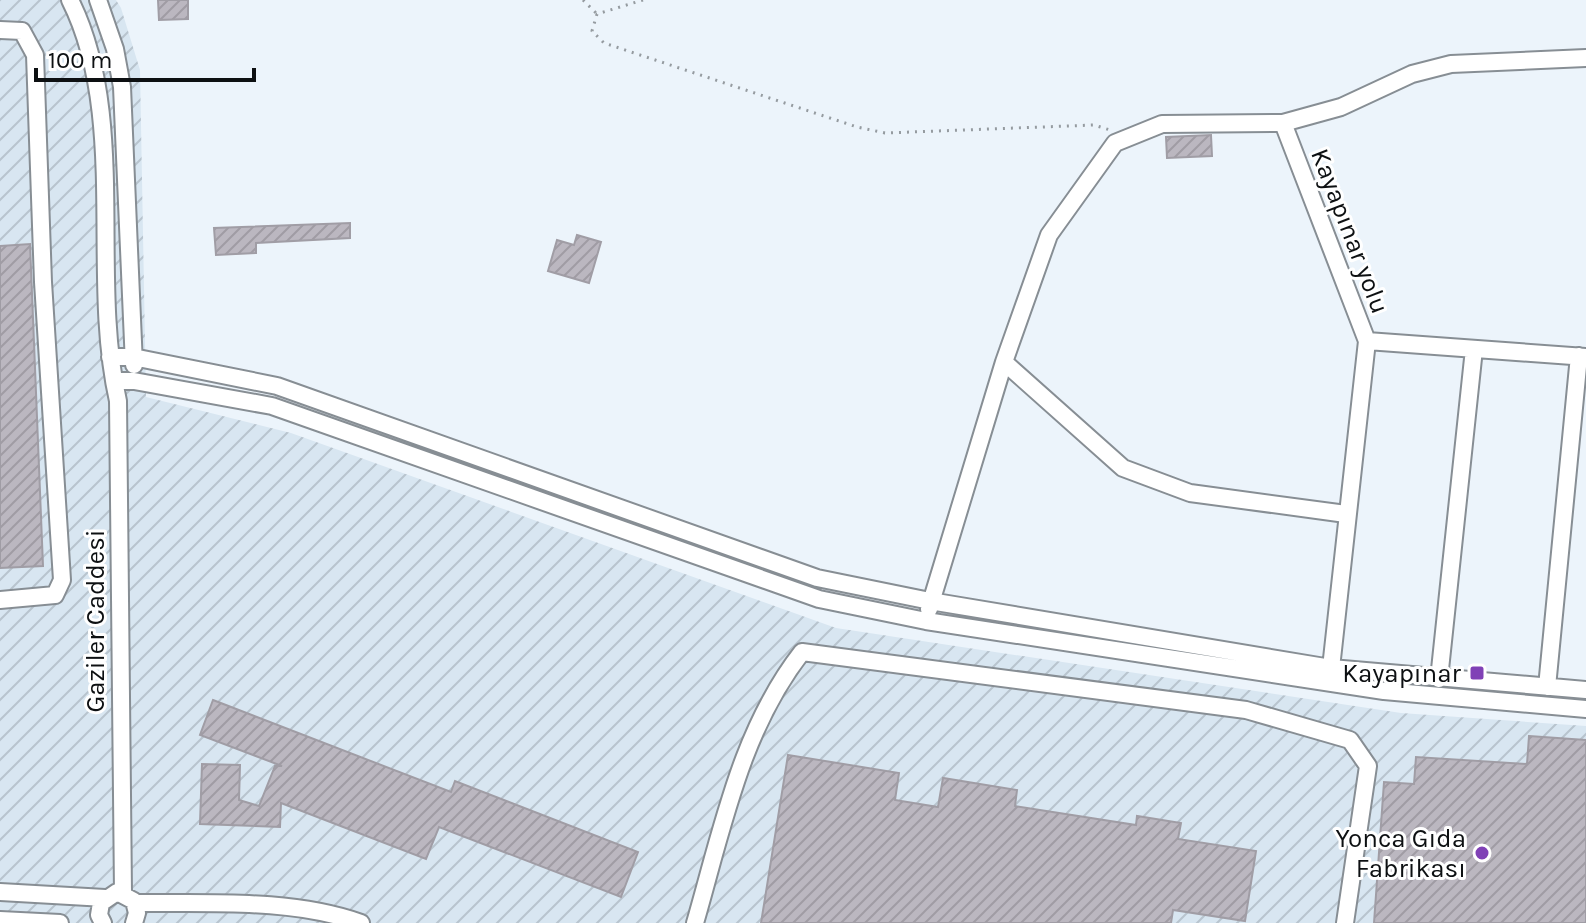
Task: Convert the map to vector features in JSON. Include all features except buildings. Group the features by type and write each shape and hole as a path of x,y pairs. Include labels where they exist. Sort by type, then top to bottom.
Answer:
{"street":[{"name":"Gaziler Caddesi","path":"70,0 83,26 99,104 110,357 118,401 119,897"},
{"path":"98,0 115,49 122,87 134,381 118,401"},
{"path":"0,30 22,31 35,55 43,282 62,580 55,595 0,600"},
{"name":"Kayapınar yolu","path":"1331,668 1367,341 1283,123 1341,107 1412,74 1451,64 1586,58"},
{"path":"926,621 1004,362 1049,235 1115,143 1162,124 1283,123"},
{"path":"1367,341 1583,357 1547,687"},
{"path":"1439,679 1474,349"},
{"path":"110,357 133,357 277,386 817,578 930,601 1331,668 1586,690"},
{"path":"1004,362 1123,468 1190,493 1346,514"},
{"path":"114,381 134,381 272,406 819,599 926,621 1384,691 1586,709"},
{"path":"695,923 746,749 785,674 802,652 1246,710 1350,740 1368,766 1345,923"},
{"path":"0,892 280,907 361,923"},
{"path":"103,923 99,909 119,897"},
{"path":"119,897 137,913 134,923"},
{"path":"0,920 60,923"}],"path":[{"path":"583,0 597,14"},
{"path":"597,14 643,0"},
{"path":"597,14 592,31 604,43 871,130 885,133 1094,125 1129,137"}],"shaded area":[{"path":"0,0 116,0 121,8 140,70 146,397 291,433 836,628 1401,713 1586,726 1586,923 0,923"}],"place":[{"name":"Kayapınar","path":"1477,673"},
{"name":"Yonca Gıda Fabrikası","path":"1482,853"}]}
